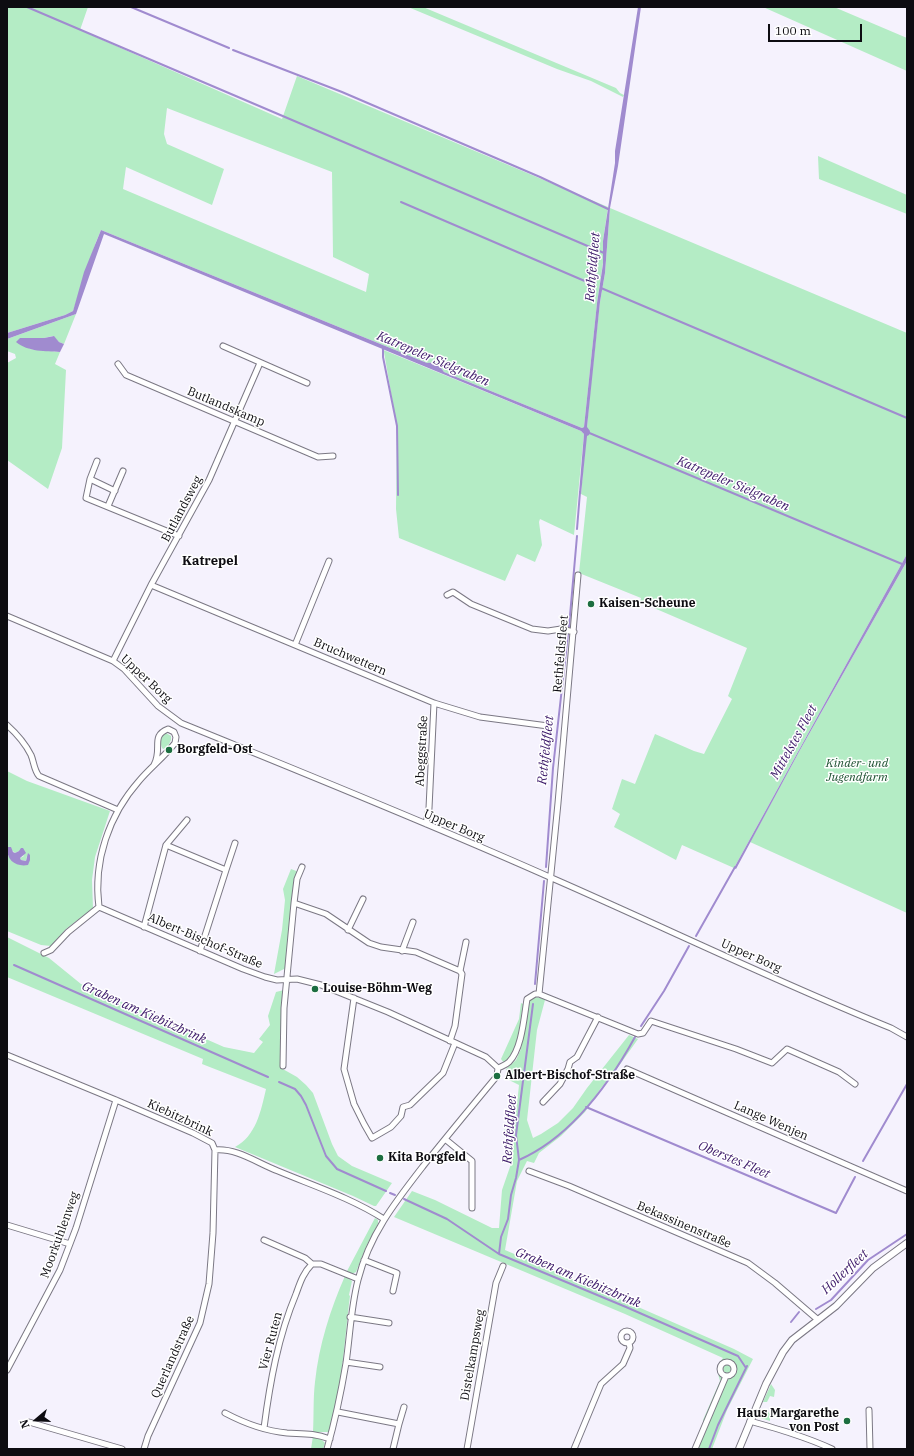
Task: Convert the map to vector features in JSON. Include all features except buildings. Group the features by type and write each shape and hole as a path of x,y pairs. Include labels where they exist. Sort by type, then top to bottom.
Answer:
{"street":[{"path":"223,346 306,383"},
{"name":"Butlandsweg","path":"113,661 209,480 260,363"},
{"name":"Butlandskamp","path":"118,364 126,375 318,457 332,456"},
{"path":"97,461 90,480 86,498 179,536"},
{"path":"108,506 123,471"},
{"path":"90,480 115,491"},
{"path":"295,645 329,561"},
{"name":"Rethfeldsfleet","path":"539,994 574,632 578,575"},
{"name":"Bruchwettern","path":"152,585 434,703 480,717 548,726"},
{"path":"447,595 453,592 471,604 532,629 548,631 561,629 574,632"},
{"name":"Upper Borg","path":"7,616 113,661 124,669 158,706 181,723 426,824 551,878 891,1028 907,1037"},
{"name":"Abeggstraße","path":"426,824 429,808 434,703"},
{"path":"174,732 181,723"},
{"path":"7,725 25,744 39,776 118,810"},
{"path":"44,953 51,950 68,932 98,907 97,887 102,849 118,810 128,794 175,743 176,737 174,732 168,729 161,731 159,734 159,751 154,765"},
{"path":"144,927 150,911 166,845 187,820"},
{"path":"200,951 235,843"},
{"path":"166,845 226,870"},
{"path":"283,1066 284,1048 282,1028 286,979 294,903 298,879 302,868"},
{"path":"348,930 363,899"},
{"path":"294,903 326,914 340,922 348,930 375,945 402,951 416,952 460,971"},
{"name":"Albert-Bischof-Straße","path":"98,907 265,977 277,980 297,979 307,981 354,998 486,1057 497,1066"},
{"path":"402,951 413,922"},
{"path":"354,998 344,1069 354,1104 372,1138 382,1134 391,1127 401,1116 403,1107 410,1105 443,1073 453,1042 462,974 460,971 466,942"},
{"path":"327,1449 338,1412 346,1362 350,1317 358,1279 374,1237 384,1219 445,1139 497,1076 497,1066 508,1064 514,1056 520,1038 527,999 535,994 539,994 638,1034 642,1033 651,1021 736,1049 772,1063 788,1050 839,1072 855,1084"},
{"path":"543,1102 560,1084 570,1062 577,1057 598,1017"},
{"name":"Kiebitzbrink","path":"7,1055 208,1140 212,1143 215,1150 230,1150 277,1171 350,1200 384,1219"},
{"name":"Lange Wenjen","path":"627,1069 907,1191"},
{"name":"Moorkuhlenweg","path":"7,1370 60,1270 70,1244 116,1100"},
{"path":"445,1139 472,1162 472,1208"},
{"name":"Querlandstraße","path":"144,1449 148,1436 200,1323 209,1284 213,1233 215,1150"},
{"name":"Bekassinenstraße","path":"528,1172 586,1192 748,1263 775,1283 817,1319"},
{"path":"7,1225 70,1244"},
{"path":"264,1240 305,1258 312,1264 321,1264 358,1279"},
{"path":"739,1449 766,1384 783,1352 799,1333 836,1306 873,1268 907,1243"},
{"path":"364,1260 397,1273 393,1291"},
{"name":"Vier Ruten","path":"264,1428 274,1363 285,1324 305,1272 312,1264"},
{"name":"Distelkampsweg","path":"467,1449 496,1283 503,1266"},
{"path":"350,1317 389,1323"},
{"path":"574,1449 601,1384 623,1364 630,1348 629,1343"},
{"path":"346,1362 380,1367"},
{"path":"695,1449 726,1376"},
{"path":"393,1449 398,1424 404,1407"},
{"path":"869,1410 870,1449"},
{"path":"338,1412 398,1424"},
{"path":"225,1413 243,1423 286,1433 307,1432 330,1439"},
{"path":"750,1421 788,1432 832,1449"},
{"path":"29,1422 122,1449"}],"green space":[{"path":"7,7 88,7 80,30 282,119 297,76 608,207 603,241 603,263 597,303 584,427 582,428 444,372 435,364 427,363 101,230 73,311 65,315 7,333","holes":["167,108 332,172 333,257 369,274 366,292 123,189 126,167 212,205 224,169 167,144 164,134"]},
{"path":"408,7 423,7 616,88 624,95 623,97 591,81 557,69"},
{"path":"763,7 834,7 907,38 907,71"},
{"path":"818,156 907,195 907,214 819,179"},
{"path":"610,208 907,333 907,554 734,868 682,845 676,860 614,827 620,814 612,809 622,779 635,784 655,734 704,754 732,699 728,696 747,648 640,602 641,598 579,573 587,497 581,494 591,382 600,302 605,273"},
{"path":"76,314 64,344 59,342 53,336 44,338 20,338 30,349 60,352 55,364 66,370 62,448 48,489 7,460 7,363 16,358 15,354 7,351 7,339"},
{"path":"381,349 581,431 584,434 574,535 540,519 539,522 542,545 535,562 517,554 505,581 399,538 396,509 397,428 384,352"},
{"name":"Kinder- und Jugendfarm","path":"907,561 907,913 750,842 800,750"},
{"path":"166,733 171,736 171,740 167,748 163,749 161,746 161,740 163,734"},
{"path":"7,771 27,781 110,811 95,857 92,880 93,908 66,929 51,946 41,945 7,931 7,853 8,856 28,865 27,856 26,861 21,860 20,858 24,856 19,851 15,853 8,847 7,848"},
{"path":"291,869 299,872 286,968 274,974 282,930 285,900 283,889"},
{"path":"7,937 49,958 81,984 224,1047 254,1053 263,1042 259,1039 270,1025 268,1016 276,992 284,990 281,1068 297,1077 313,1093 338,1156 352,1166 392,1183 376,1206 374,1206 235,1147 253,1130 260,1114 266,1089 202,1064 203,1059 7,977"},
{"path":"536,997 545,1000 537,1030 527,1120 533,1138 558,1123 573,1108 629,1035 638,1039 585,1112 561,1136 539,1153 534,1163 527,1161 517,1181 505,1250 734,1349 753,1359 727,1410 712,1449 693,1449 703,1424 703,1420 720,1381 717,1370 719,1363 723,1358 625,1314 394,1217 412,1191 435,1200 492,1228 499,1228 502,1190 511,1164 509,1137 504,1130 515,1122 519,1085 505,1078 508,1073 506,1069 516,1060 521,1049 529,1001"},
{"path":"521,1003 523,1004 516,1045 509,1059 504,1063 501,1059 519,1019"},
{"path":"375,1218 378,1220 378,1224 366,1247 356,1272 352,1274 346,1273"},
{"path":"345,1276 352,1281 334,1415 329,1432 313,1432 314,1388 319,1355 330,1315"},
{"path":"771,1384 775,1390 774,1397 770,1396 767,1402 763,1402"},
{"path":"767,1409 770,1415 770,1421 756,1416 758,1411"},
{"path":"313,1436 321,1439 325,1443 323,1449 311,1449"}],"shaded area":[{"path":"638,7 641,7 618,166 610,208 605,273 600,302 587,427 590,431 589,435 587,436 581,494 579,493 584,434 581,431 104,234 76,314 7,339 7,333 65,315 73,311 84,272 101,230 427,363 435,364 444,372 582,428 584,427 597,303 603,264 603,241 615,163 615,151"},
{"path":"54,336 59,342 64,344 60,352 26,348 16,342 20,338 44,338"},
{"path":"907,554 907,561 800,750 736,869 734,868"},
{"path":"8,847 11,847 15,853 23,848 26,853 20,858 21,860 26,861 28,853 30,855 30,860 28,865 16,864 10,860 7,853"}],"waterway":[{"path":"27,7 604,253"},
{"path":"131,7 229,48"},
{"path":"233,50 342,92 540,177 608,209"},
{"path":"401,202 594,285"},
{"path":"601,288 907,418"},
{"path":"383,348 383,357 397,426 398,495"},
{"name":"Katrepeler Sielgraben","path":"587,432 902,564"},
{"name":"Rethfeldfleet","path":"577,529 580,492"},
{"name":"Rethfeldfleet","path":"569,627 577,536"},
{"name":"Rethfeldfleet","path":"546,867 553,768 568,634"},
{"name":"Mittelstes Fleet","path":"696,936 735,867"},
{"name":"Rethfeldfleet","path":"535,984 544,881"},
{"name":"Mittelstes Fleet","path":"641,1026 664,991 689,946"},
{"name":"Graben am Kiebitzbrink","path":"14,965 268,1077"},
{"name":"Rethfeldfleet","path":"499,1254 501,1237 508,1219 511,1195 519,1160 516,1135 533,1004"},
{"name":"Mittelstes Fleet","path":"519,1160 538,1150 571,1124 613,1074 635,1037"},
{"name":"Graben am Kiebitzbrink","path":"279,1082 295,1089 301,1096 326,1156 337,1169 386,1191"},
{"name":"Oberstes Fleet","path":"863,1161 907,1084"},
{"name":"Oberstes Fleet","path":"586,1107 836,1213 855,1177"},
{"name":"Graben am Kiebitzbrink","path":"390,1193 395,1195"},
{"name":"Graben am Kiebitzbrink","path":"404,1199 447,1219 499,1254 738,1356 746,1368"},
{"name":"Hollerfleet","path":"816,1309 831,1300 868,1260 907,1234"},
{"name":"Hollerfleet","path":"791,1322 799,1312"},
{"name":"Hollerfleet","path":"709,1449 718,1425 747,1366"}],"place":[{"name":"Kaisen-Scheune","path":"591,604"},
{"name":"Borgfeld-Ost","path":"169,750"},
{"name":"Louise-Böhm-Weg","path":"315,989"},
{"name":"Albert-Bischof-Straße","path":"497,1076"},
{"name":"Kita Borgfeld","path":"380,1158"},
{"name":"Haus Margarethe von Post","path":"847,1421"}],"district":[{"name":"Katrepel","path":"210,561"}]}
